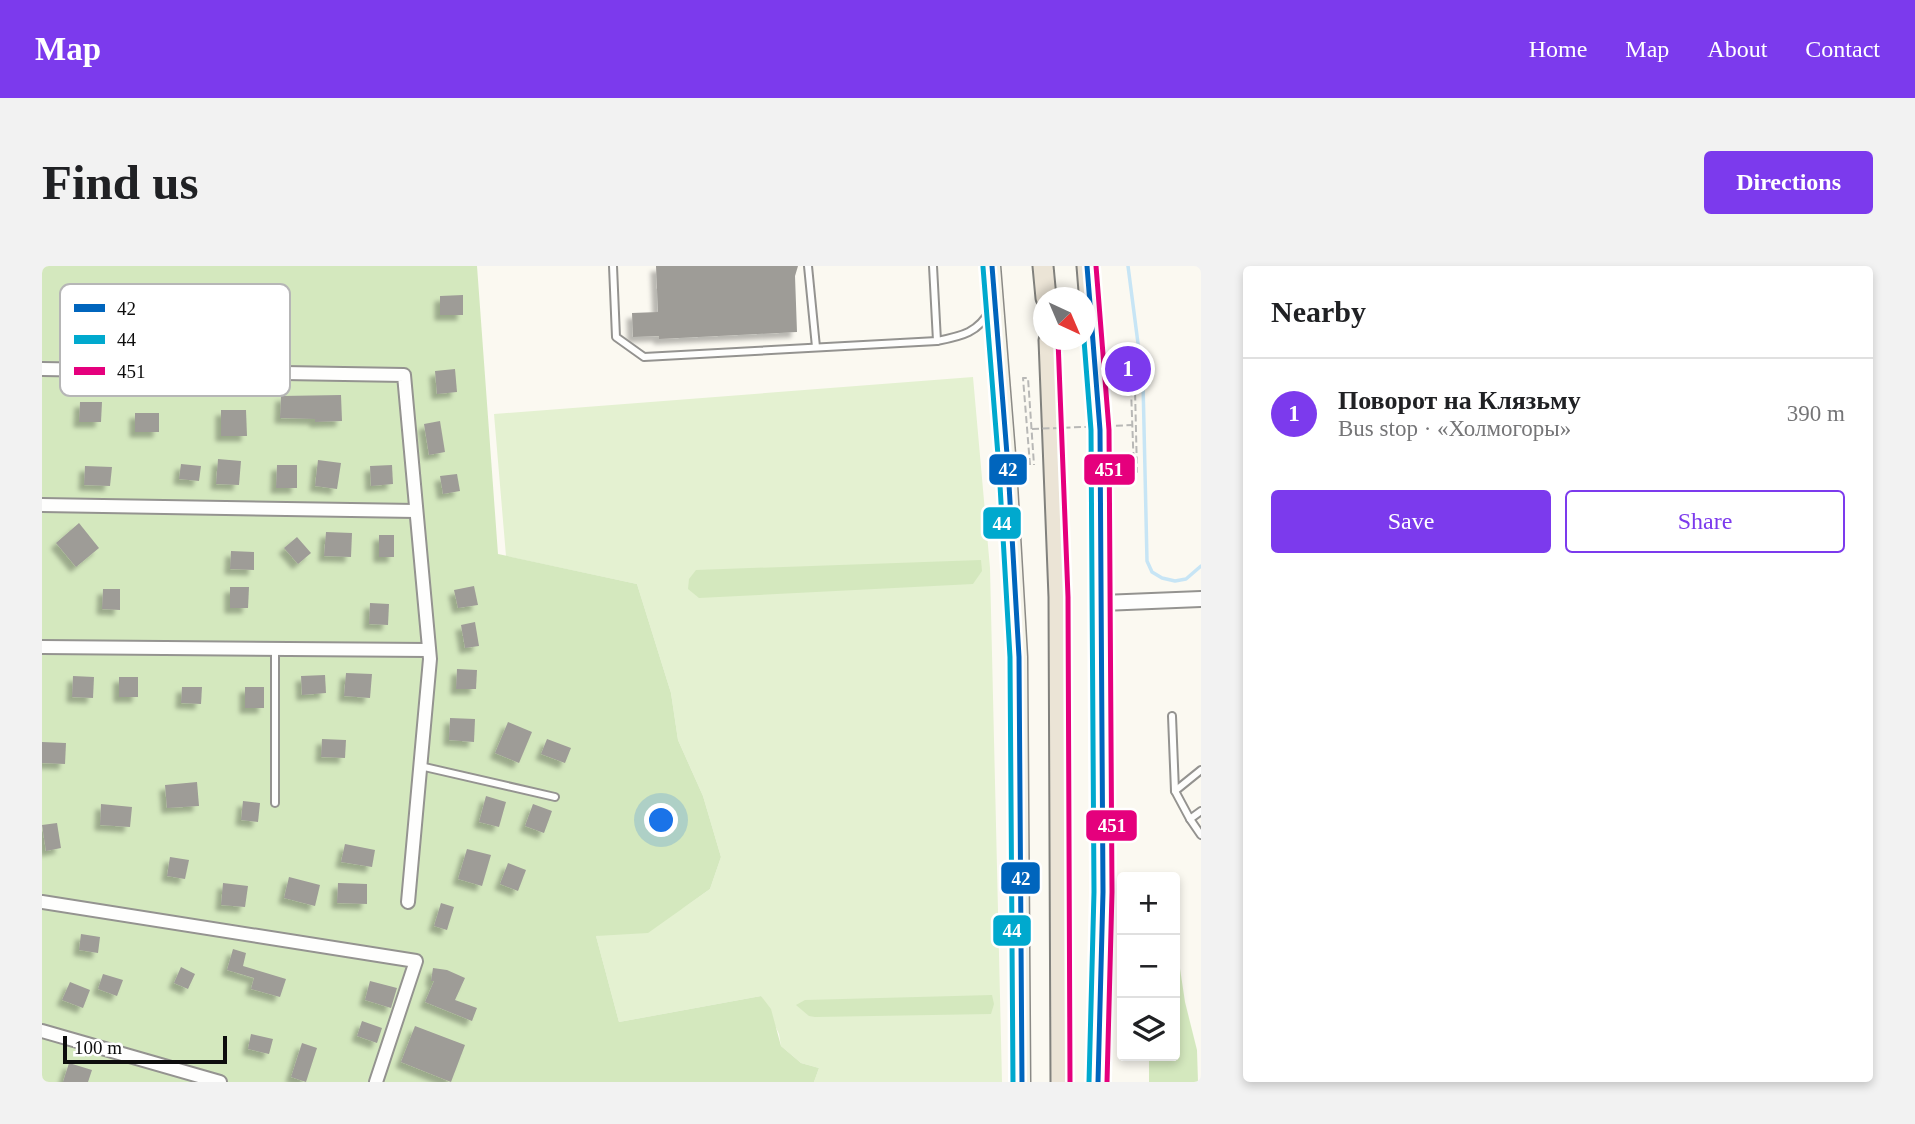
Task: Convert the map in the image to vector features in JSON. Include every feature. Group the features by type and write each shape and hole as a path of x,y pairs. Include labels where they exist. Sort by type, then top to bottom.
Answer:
{"highway":[{"path":"1044,266 1045,287"},
{"path":"1087,266 1100,430 1103,892 1098,1082"},
{"path":"1049,350 1059,597 1061,1082"}],"main road":[{"path":"992,266 1008,467 1019,657 1022,1082"},
{"path":"1053,1082 1061,1014"}],"street":[{"path":"42,369 60,369"},
{"path":"290,373 404,375 429,650 408,902"},
{"path":"42,505 416,510"},
{"path":"1102,603 1201,600"},
{"path":"42,647 429,650"},
{"path":"42,902 416,961 376,1082"},
{"path":"42,1031 220,1082"}],"lane":[{"path":"613,266 617,337 644,357 937,341 960,337 974,329 985,318 991,308 994,289"},
{"path":"808,266 816,347"},
{"path":"933,266 937,341"},
{"path":"275,649 275,803"},
{"path":"1172,716 1175,790 1189,819 1201,835"},
{"path":"420,766 555,797"},
{"path":"1175,790 1201,770"},
{"path":"1189,819 1201,811"}],"path":[{"path":"1030,465 1023,378 1028,378 1034,465"},
{"path":"1133,389 1137,472 1134,472 1133,425 1133,389"},
{"path":"1032,429 1133,425"}],"green space":[{"path":"42,266 477,266 498,554 637,584 671,693 678,740 703,796 721,857 710,889 648,933 596,936 619,1022 761,996 771,1009 781,1046 801,1063 819,1068 814,1082 42,1082"},
{"path":"973,377 990,568 1002,1082 814,1082 819,1068 801,1063 781,1046 779,1034 761,996 619,1022 596,936 683,908 710,889 721,857 703,796 678,740 671,693 637,584 506,556 494,414"},
{"path":"981,560 982,571 973,584 699,598 688,589 689,579 696,570"},
{"path":"1180,968 1197,1050 1198,1082 1149,1082 1149,1061 1180,1061"},
{"path":"992,995 994,1004 991,1014 815,1017 809,1016 796,1005 805,1000"}],"building":[{"path":"656,266 798,266 795,276 797,332 659,339 659,336 633,337 632,313 658,312"},
{"path":"463,295 463,315 440,315 440,296"},
{"path":"455,369 457,392 437,394 435,371"},
{"path":"341,395 342,421 315,422 315,419 280,418 281,396"},
{"path":"80,402 102,402 101,422 79,422"},
{"path":"221,410 246,410 247,436 221,436"},
{"path":"135,413 159,413 159,432 135,432"},
{"path":"440,421 445,452 429,455 424,424"},
{"path":"218,459 241,461 239,485 216,484"},
{"path":"318,460 341,463 337,489 315,486"},
{"path":"181,464 201,466 199,481 179,479"},
{"path":"277,465 297,465 297,488 276,488"},
{"path":"392,465 393,484 371,486 370,466"},
{"path":"85,466 112,467 110,486 84,485"},
{"path":"457,474 460,491 443,494 440,476"},
{"path":"79,523 99,548 76,567 56,543"},
{"path":"326,532 352,533 351,557 324,556"},
{"path":"379,535 394,535 394,557 379,557"},
{"path":"297,537 311,553 298,564 284,548"},
{"path":"231,551 254,552 254,570 230,569"},
{"path":"474,586 478,605 458,608 454,590"},
{"path":"230,587 249,587 248,608 230,608"},
{"path":"103,589 120,589 120,610 102,609"},
{"path":"370,603 389,604 388,625 369,624"},
{"path":"475,622 479,646 465,648 461,625"},
{"path":"457,669 477,670 476,689 456,689"},
{"path":"346,673 372,674 370,698 344,696"},
{"path":"325,675 326,693 302,695 301,676"},
{"path":"73,676 94,677 93,698 72,697"},
{"path":"119,677 138,677 138,697 119,697"},
{"path":"182,687 202,687 201,704 181,703"},
{"path":"245,687 264,687 264,708 245,708"},
{"path":"450,718 475,719 474,742 449,740"},
{"path":"508,722 532,732 519,763 495,753"},
{"path":"322,739 346,740 345,758 321,757"},
{"path":"547,739 571,748 565,763 541,754"},
{"path":"42,742 66,743 65,764 42,763"},
{"path":"197,782 199,806 167,808 165,785"},
{"path":"486,796 506,802 499,827 479,822"},
{"path":"243,801 260,803 258,822 241,820"},
{"path":"101,804 132,807 130,827 100,825"},
{"path":"533,804 552,811 544,833 525,826"},
{"path":"57,823 61,848 46,851 42,825"},
{"path":"345,844 375,850 372,867 341,862"},
{"path":"467,849 491,855 482,886 458,879"},
{"path":"170,857 189,860 185,879 167,876"},
{"path":"508,863 526,870 518,891 500,884"},
{"path":"289,877 320,885 315,906 284,898"},
{"path":"223,883 248,886 245,907 221,905"},
{"path":"338,883 367,884 367,904 337,903"},
{"path":"441,903 454,907 447,930 434,926"},
{"path":"81,934 100,937 98,953 79,950"},
{"path":"233,949 246,953 243,966 286,979 280,997 251,989 254,978 227,970"},
{"path":"181,967 195,974 188,989 174,983"},
{"path":"433,968 447,970 465,978 455,1000 477,1008 472,1021 425,1002 434,981 431,981"},
{"path":"103,974 123,980 117,996 98,989"},
{"path":"370,981 397,988 391,1008 365,1000"},
{"path":"70,982 90,990 83,1008 62,1000"},
{"path":"362,1021 382,1028 377,1043 357,1036"},
{"path":"415,1026 465,1045 451,1082 401,1062"},
{"path":"251,1034 273,1039 269,1054 248,1049"},
{"path":"302,1043 317,1048 306,1082 291,1077"},
{"path":"69,1063 92,1070 88,1082 63,1082"}],"waterway":[{"path":"1128,266 1143,382 1147,561 1152,572 1175,581 1186,579 1201,566"}],"transit line":[{"name":"42","path":"992,266 1008,467 1019,657 1022,1082"},
{"name":"42","path":"1087,266 1100,430 1103,892 1098,1082"},
{"name":"451","path":"1096,266 1109,430 1112,892 1107,1082"},
{"name":"44","path":"983,267 1010,657 1013,1082"},
{"name":"451","path":"1058,350 1068,597 1070,1082"},
{"name":"44","path":"1085,350 1091,430 1094,892 1089,1082"}],"place":[{"name":"Поворот на Клязьму","path":"1128,369"}]}
